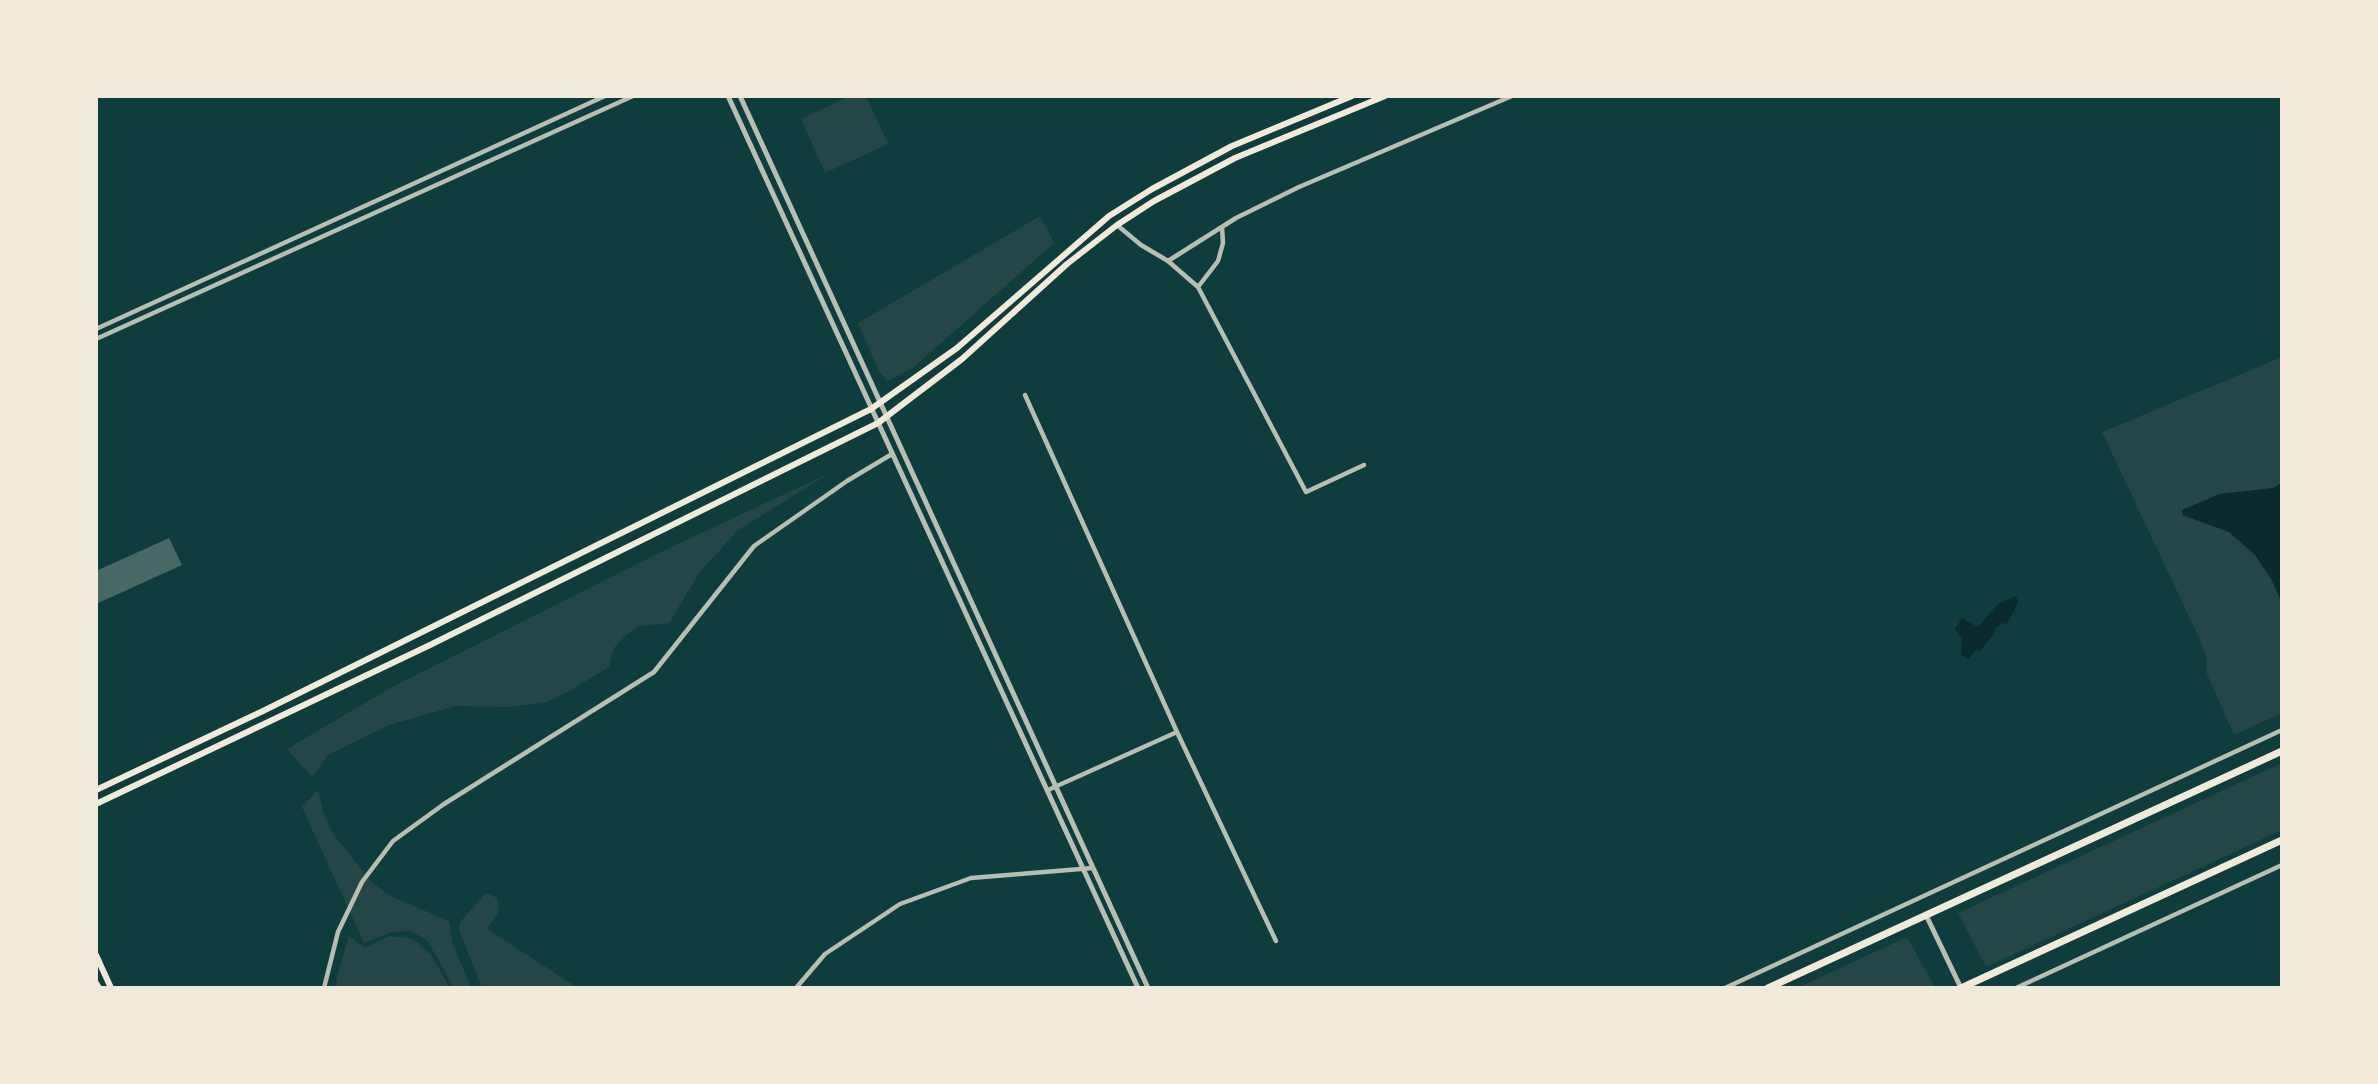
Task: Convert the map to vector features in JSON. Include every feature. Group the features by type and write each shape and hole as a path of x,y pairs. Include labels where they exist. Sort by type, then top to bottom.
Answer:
{"highway":[{"path":"1768,988 2282,751"},
{"path":"1961,988 2282,840"}],"main road":[{"path":"96,790 263,711 871,409 957,348 1109,216 1152,189 1232,146 1352,96"},
{"path":"96,804 430,645 878,423 962,359 1067,264 1117,225 1235,158 1385,96"},
{"path":"96,955 111,988"},
{"path":"96,982 99,988"}],"street":[{"path":"96,339 633,96"},
{"path":"728,96 1138,988"},
{"path":"740,96 1148,988"},
{"path":"1168,261 1222,227 1299,187 1512,96"},
{"path":"96,329 603,97 607,108"},
{"path":"1117,225 1141,245 1168,261 1198,287 1306,492 1364,465"},
{"path":"1198,287 1218,261 1223,243 1222,227"},
{"path":"805,263 813,260"},
{"path":"1024,394 1177,732 1276,942"},
{"path":"324,988 338,932 362,881 393,841 444,804 654,672 754,546 847,481 892,454"},
{"path":"1726,988 2282,730"},
{"path":"1048,790 1177,732"},
{"path":"2016,988 2282,865"},
{"path":"796,988 825,954 900,904 971,878 1093,868"},
{"path":"1926,915 1961,988"}],"shaded area":[{"path":"850,96 866,96 888,144 825,173 801,119"},
{"path":"1040,216 1054,243 914,367 888,381 879,372 858,323"},
{"path":"2282,357 2282,713 2234,735 2207,674 2206,657 2201,642 2102,432"},
{"path":"832,472 738,530 700,572 669,623 640,626 627,634 614,648 609,667 573,689 547,702 510,707 456,706 389,725 328,755 312,777 287,749 392,687 665,550"},
{"path":"2282,483 2282,603 2271,579 2255,555 2229,532 2182,515 2182,510 2220,494 2273,488"},
{"path":"2016,596 2018,603 2007,624 2002,623 1996,627 1994,634 1979,652 1976,650 1968,659 1961,654 1962,639 1955,629 1962,618 1978,627 1998,604"},
{"path":"2282,763 2282,830 1986,967 1958,913"},
{"path":"318,790 324,815 333,834 371,881 388,895 449,921 453,944 471,988 454,988 427,940 410,931 392,932 364,943 302,807"},
{"path":"486,893 497,898 499,911 487,929 575,986 482,988 459,930 460,922"},
{"path":"349,936 365,948 389,936 413,939 432,956 450,988 336,988"},
{"path":"1907,937 1935,987 1797,988"}],"building":[{"path":"169,538 182,565 96,604 96,571"}]}
